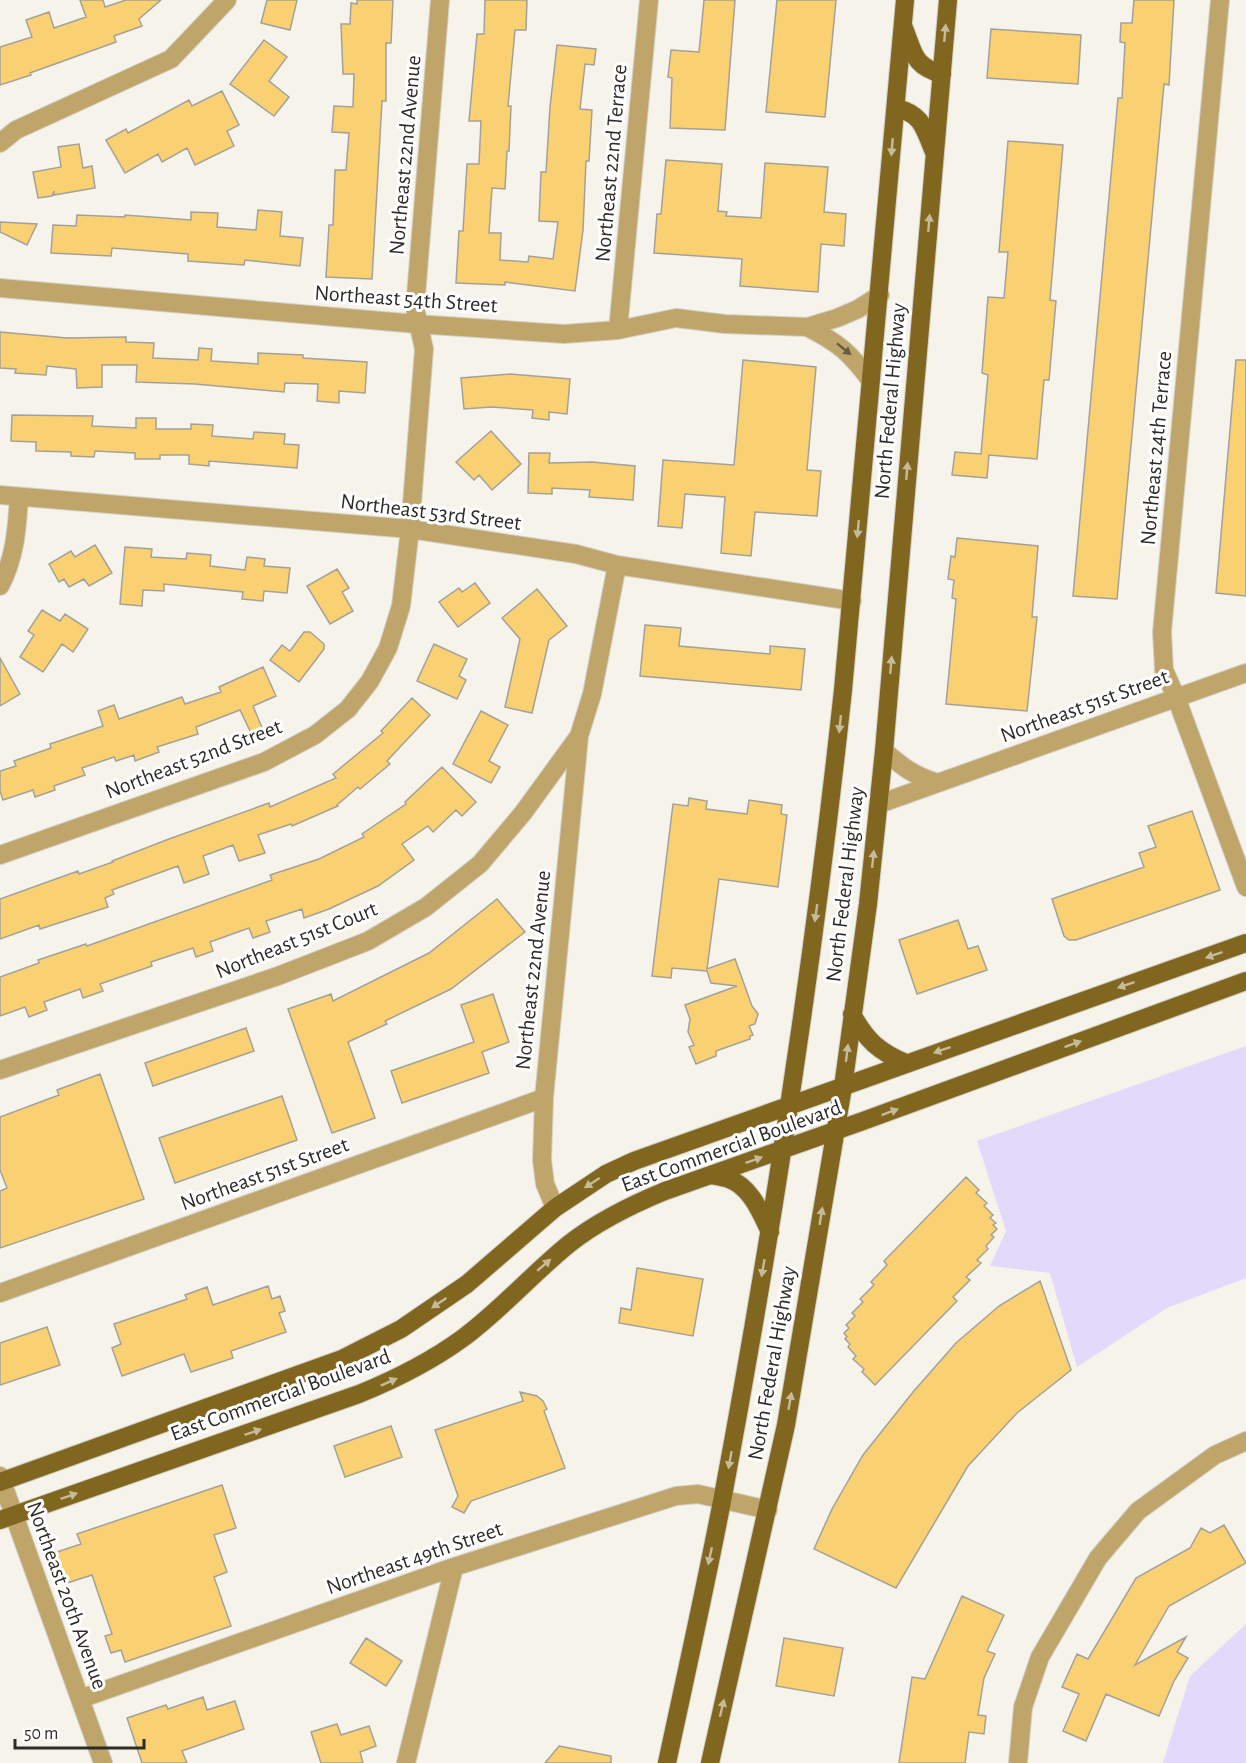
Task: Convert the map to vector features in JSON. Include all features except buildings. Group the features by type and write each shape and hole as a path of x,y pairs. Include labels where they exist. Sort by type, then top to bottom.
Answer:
{"main road":[{"name":"North Federal Highway","path":"667,1763 723,1499 790,1107 836,762 905,0"},
{"name":"North Federal Highway","path":"710,1763 768,1510 803,1330 843,1087 868,904 884,751 948,0"},
{"path":"903,26 918,61 926,69 942,74"},
{"path":"896,108 909,111 920,119 935,154"},
{"name":"East Commercial Boulevard","path":"0,1480 345,1358 401,1329 467,1284 555,1208 606,1174 634,1161 1246,943"},
{"name":"East Commercial Boulevard","path":"7,1518 359,1395 396,1379 430,1361 465,1337 571,1243 603,1221 655,1195 1246,981"},
{"path":"852,1014 872,1043 886,1055 906,1063"},
{"path":"710,1175 731,1179 746,1191 758,1207 770,1232"}],"street":[{"path":"0,143 16,130 171,59 227,0"},
{"name":"Northeast 22nd Avenue","path":"410,529 424,349 415,308 441,0"},
{"name":"Northeast 22nd Terrace","path":"618,330 649,0"},
{"name":"Northeast 24th Terrace","path":"1220,0 1162,632 1164,670 1246,887"},
{"name":"Northeast 54th Street","path":"0,288 417,324 564,334 618,330 676,318 725,324 807,327 848,314 880,295"},
{"name":"Northeast 54th Street","path":"807,327 833,340 853,356 871,381"},
{"name":"Northeast 53rd Street","path":"0,495 410,529 576,554 617,565 852,601"},
{"path":"0,586 7,572 17,538 19,497"},
{"name":"Northeast 52nd Street","path":"0,855 264,762 315,735 348,709 370,681 388,648 401,606 410,529"},
{"name":"Northeast 51st Court","path":"0,1070 278,976 368,941 426,907 480,864 523,813 579,736 592,694 617,565"},
{"name":"Northeast 51st Street","path":"879,804 1246,673"},
{"name":"Northeast 22nd Avenue","path":"555,1208 545,1184 542,1160 544,1098 579,736"},
{"path":"884,751 907,771 938,783"},
{"name":"Northeast 51st Street","path":"0,1293 544,1098"},
{"path":"1018,1763 1023,1707 1040,1657 1098,1558 1138,1510 1215,1455 1246,1441"},
{"name":"Northeast 20th Avenue","path":"0,1480 7,1518 80,1699 103,1763"},
{"name":"Northeast 49th Street","path":"80,1699 454,1567 676,1496 698,1494 768,1510"},
{"path":"406,1763 454,1567"}],"shaded area":[{"path":"1246,1046 1246,1278 1167,1308 1077,1367 1050,1273 990,1266 1006,1231 977,1141"},
{"path":"1246,1624 1246,1763 1163,1763 1190,1676"}]}
